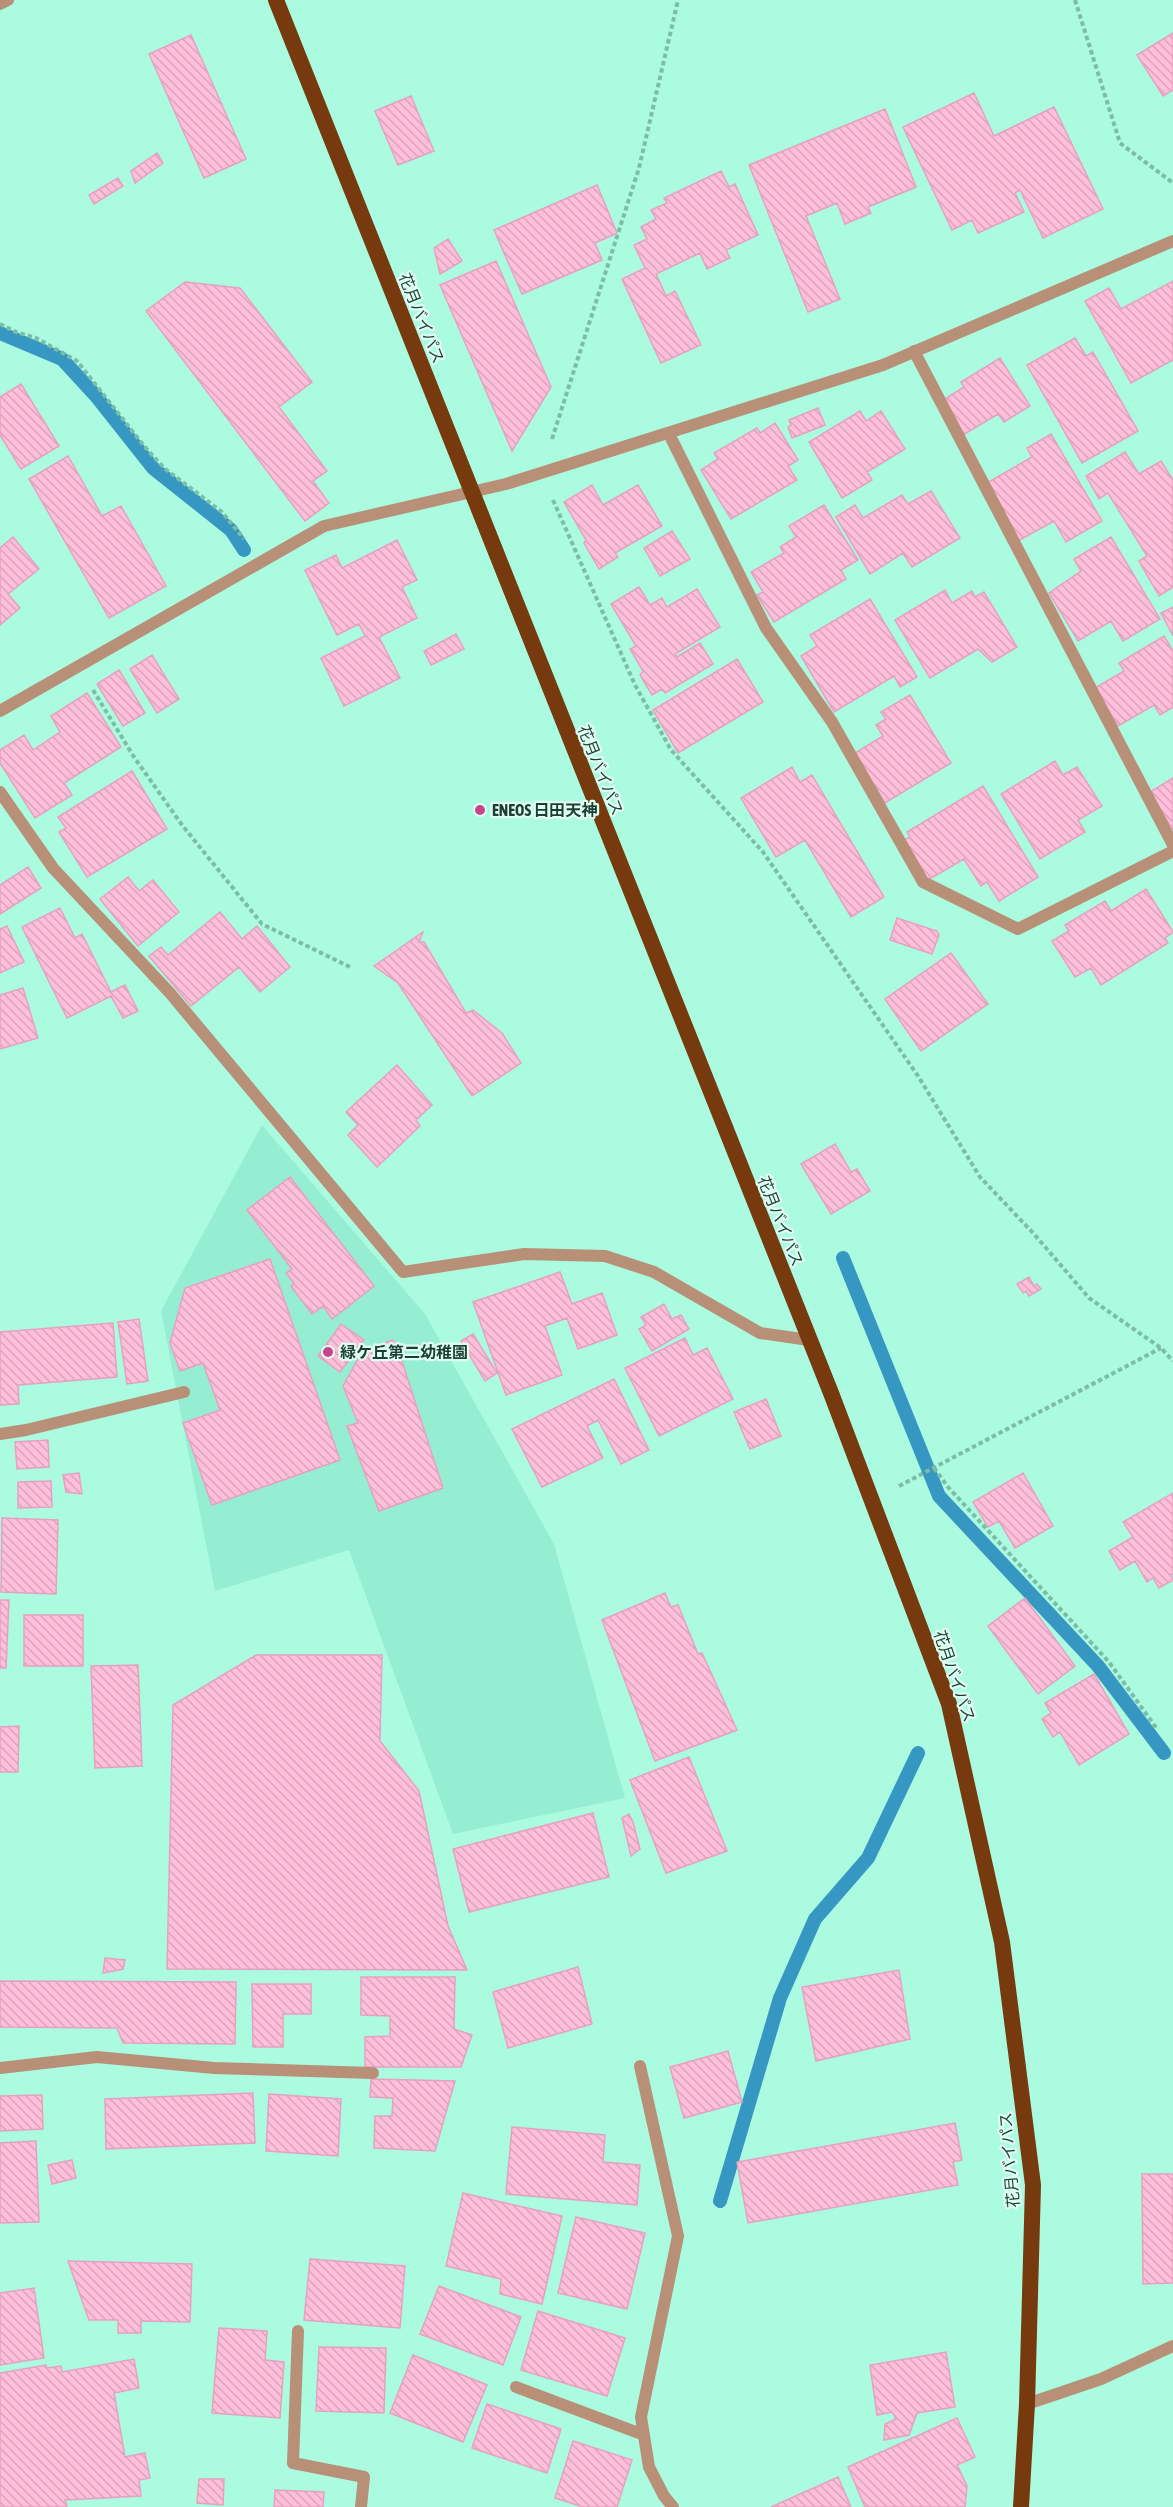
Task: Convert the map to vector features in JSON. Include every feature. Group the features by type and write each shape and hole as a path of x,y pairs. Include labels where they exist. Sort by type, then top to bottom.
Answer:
{"highway":[{"name":"花月バイパス","path":"276,0 809,1340 949,1704 1002,1942 1033,2185 1027,2404 1021,2507"}],"street":[{"path":"0,4 8,0"},
{"path":"0,711 324,526 472,494 883,365 1173,242"},
{"path":"914,351 1173,845"},
{"path":"669,434 766,628 832,722 923,882 1018,929 1173,851"},
{"path":"0,792 53,868 170,993 403,1272 524,1254 605,1256 654,1272 760,1334 809,1340"},
{"path":"0,1434 26,1430 184,1392"},
{"path":"0,2068 97,2057 214,2067 373,2073"},
{"path":"640,2066 678,2236 641,2417 649,2467 664,2496 673,2507"},
{"path":"298,2331 293,2463 364,2477 361,2507"},
{"path":"1027,2404 1101,2379 1173,2346"},
{"path":"516,2387 644,2435"}],"path":[{"path":"678,0 639,168 541,473 635,685 671,750 763,852 918,1076 980,1177 1034,1234 1089,1298 1161,1348 1173,1361"},
{"path":"1075,0 1120,143 1173,183"},
{"path":"0,324 36,338 77,361 164,468 222,512 245,540 257,564"},
{"path":"78,667 135,757 182,825 262,924 350,967"},
{"path":"906,1483 1161,1348"},
{"path":"934,1468 948,1487 1109,1662 1157,1729"}],"shaded area":[{"path":"262,1125 425,1314 554,1544 625,1798 453,1834 349,1550 215,1591 161,1311"}],"building":[{"path":"1173,33 1173,90 1163,96 1137,55"},
{"path":"191,35 246,159 204,178 149,54"},
{"path":"974,93 994,136 1054,107 1103,209 1043,238 1020,190 1015,193 1024,212 978,233 972,220 952,230 903,127"},
{"path":"411,96 434,151 398,165 375,111"},
{"path":"885,109 916,187 868,207 871,213 845,224 837,203 806,216 840,299 808,312 749,165"},
{"path":"157,153 163,163 135,183 131,171"},
{"path":"721,171 729,187 735,184 758,235 726,250 730,258 707,269 700,253 656,274 666,296 675,291 701,345 661,363 622,279 645,268 634,245 647,239 641,227 656,219 651,210 667,203 664,198"},
{"path":"118,178 123,186 94,204 89,195"},
{"path":"597,185 617,233 595,243 602,260 522,294 494,230"},
{"path":"448,239 462,261 440,274 434,248"},
{"path":"496,261 551,387 512,451 440,285"},
{"path":"1173,281 1173,360 1131,383 1085,301 1109,288 1121,309"},
{"path":"185,282 240,288 312,382 279,407 327,471 313,481 329,503 305,521 146,311"},
{"path":"1075,338 1086,356 1093,352 1138,431 1082,463 1027,365"},
{"path":"1000,358 1030,406 1004,422 998,414 963,435 942,401 964,387 961,382"},
{"path":"21,384 59,446 21,469 0,435 0,397"},
{"path":"818,408 825,425 792,438 788,427 791,425 789,420"},
{"path":"860,411 866,421 881,411 905,449 867,472 872,480 842,498 809,442"},
{"path":"775,423 798,460 788,466 797,480 731,519 701,470 718,459 714,453 757,428 760,433"},
{"path":"1051,434 1102,521 1066,542 1054,521 1018,541 985,484 1032,457 1027,448"},
{"path":"1125,452 1139,474 1161,461 1173,480 1173,587 1159,596 1139,561 1147,556 1108,493 1099,499 1086,476"},
{"path":"68,456 102,516 121,506 166,586 109,618 29,479"},
{"path":"592,485 603,505 638,485 662,526 615,553 618,557 599,569 584,543 586,540 564,502"},
{"path":"931,491 960,538 912,567 903,553 870,574 836,517 855,505 863,518 902,495 908,504"},
{"path":"824,505 858,560 841,570 846,579 774,622 757,595 763,592 751,572 784,553 780,547 796,537 789,526"},
{"path":"672,531 690,559 660,576 644,548"},
{"path":"13,537 39,569 8,594 20,608 0,625 0,548"},
{"path":"1111,537 1160,619 1123,641 1111,621 1078,641 1049,593 1081,571 1074,559"},
{"path":"397,540 417,580 402,587 417,618 379,637 400,678 344,706 321,658 365,636 359,624 337,635 305,570 336,555 342,568"},
{"path":"639,587 650,605 662,598 667,607 697,589 720,627 675,654 677,657 700,643 713,664 665,693 662,689 652,695 640,675 643,671 630,649 636,646 611,604"},
{"path":"945,590 952,603 972,591 975,597 984,592 1017,647 992,662 978,649 930,678 895,620"},
{"path":"870,599 917,677 900,687 894,676 834,712 801,656 817,646 810,635"},
{"path":"1173,607 1173,636 1161,613"},
{"path":"456,634 464,649 431,665 424,651"},
{"path":"1164,636 1173,651 1173,707 1160,715 1154,705 1118,726 1095,688 1124,671 1119,663"},
{"path":"152,655 179,699 157,713 130,669"},
{"path":"737,659 763,702 678,753 653,710"},
{"path":"119,670 145,713 123,726 97,684"},
{"path":"87,693 121,747 64,783 72,795 35,818 0,763 0,750 24,735 33,750 60,732 51,716"},
{"path":"910,695 951,763 885,803 855,753 883,736 876,725 886,719 881,712"},
{"path":"1055,761 1063,775 1077,767 1102,806 1078,820 1085,832 1040,859 1001,794"},
{"path":"792,767 800,782 812,775 884,897 851,917 805,840 776,857 741,798"},
{"path":"132,771 167,829 87,877 59,832 66,828 58,817"},
{"path":"1173,778 1173,830 1150,792"},
{"path":"983,786 1038,877 999,901 987,882 981,886 964,859 928,880 904,840 910,837 907,832"},
{"path":"28,867 41,888 0,914 0,885"},
{"path":"128,877 139,891 153,880 179,912 138,946 100,899"},
{"path":"1146,889 1173,932 1165,938 1168,943 1101,985 1091,968 1075,977 1052,941 1069,931 1065,925 1105,901 1111,911"},
{"path":"60,908 75,938 82,934 111,992 125,985 138,1011 123,1018 111,996 67,1018 22,927"},
{"path":"220,912 242,939 257,926 290,967 260,992 239,967 191,1006 149,956 161,947 168,955"},
{"path":"897,918 937,931 939,935 932,954 890,940"},
{"path":"7,926 24,962 0,973 0,929"},
{"path":"423,932 419,942 424,942 466,1013 473,1010 502,1033 521,1063 472,1096 398,983 374,966"},
{"path":"951,953 988,1004 921,1051 885,999"},
{"path":"23,988 38,1038 0,1049 0,995"},
{"path":"397,1065 432,1105 416,1120 420,1126 377,1167 348,1135 358,1125 346,1112"},
{"path":"835,1144 851,1172 857,1169 870,1191 831,1214 801,1164"},
{"path":"290,1177 374,1286 332,1319 323,1306 312,1314 291,1286 294,1283 286,1273 292,1269 247,1210"},
{"path":"270,1259 340,1460 212,1505 183,1423 220,1410 203,1363 180,1371 170,1343 185,1288"},
{"path":"560,1272 572,1304 602,1293 617,1335 578,1349 567,1318 545,1326 562,1375 506,1395 473,1302"},
{"path":"1029,1277 1034,1286 1037,1284 1041,1289 1029,1296 1026,1291 1023,1293 1017,1284"},
{"path":"664,1304 672,1319 681,1315 689,1329 652,1351 639,1329 646,1325 641,1317"},
{"path":"139,1319 148,1381 127,1384 118,1322"},
{"path":"113,1323 117,1377 18,1385 19,1404 0,1405 0,1332"},
{"path":"341,1324 364,1340 340,1372 318,1356"},
{"path":"473,1334 497,1373 485,1381 461,1341"},
{"path":"685,1338 693,1355 707,1348 733,1399 659,1436 625,1368"},
{"path":"393,1340 398,1349 443,1488 379,1511 347,1426 358,1423 343,1386 363,1350"},
{"path":"614,1379 649,1450 621,1464 598,1420 587,1426 603,1458 542,1487 512,1429"},
{"path":"766,1399 781,1436 750,1449 734,1412"},
{"path":"48,1440 49,1467 17,1469 15,1442"},
{"path":"79,1473 82,1494 66,1492 63,1475"},
{"path":"1023,1473 1053,1526 1015,1548 999,1521 988,1527 973,1502"},
{"path":"51,1481 52,1507 18,1508 18,1482"},
{"path":"1173,1493 1173,1574 1171,1575 1173,1580 1159,1588 1153,1578 1147,1582 1135,1561 1120,1570 1109,1551 1133,1537 1123,1522"},
{"path":"2,1518 58,1520 56,1594 1,1592"},
{"path":"665,1593 671,1607 678,1605 698,1654 702,1653 737,1730 655,1761 602,1620"},
{"path":"1025,1598 1075,1666 1038,1694 988,1626"},
{"path":"0,1600 9,1600 6,1668 0,1668"},
{"path":"24,1615 83,1615 83,1666 24,1666"},
{"path":"256,1655 382,1655 380,1741 419,1791 448,1926 467,1970 167,1969 173,1705"},
{"path":"138,1665 142,1766 95,1768 91,1666"},
{"path":"1094,1674 1129,1734 1079,1765 1060,1732 1053,1737 1042,1719 1051,1713 1045,1703"},
{"path":"19,1726 18,1772 0,1772 0,1727"},
{"path":"689,1757 727,1851 666,1873 630,1780"},
{"path":"593,1813 609,1877 469,1912 453,1849"},
{"path":"629,1814 640,1849 631,1856 622,1818"},
{"path":"105,1958 125,1960 123,1969 103,1973"},
{"path":"578,1967 592,2024 508,2048 493,1992"},
{"path":"899,1970 910,2039 816,2061 802,1987"},
{"path":"361,1977 455,1977 454,2029 472,2035 461,2067 365,2067 365,2037 390,2036 390,2016 361,2015"},
{"path":"0,1981 236,1982 235,2044 123,2043 117,2028 0,2027"},
{"path":"252,1984 311,1984 311,2014 283,2014 283,2047 253,2047"},
{"path":"728,2051 742,2102 684,2118 670,2067"},
{"path":"371,2079 455,2081 435,2151 374,2148 375,2116 392,2116 393,2098 370,2097"},
{"path":"253,2093 255,2143 106,2149 105,2099"},
{"path":"269,2094 341,2099 338,2156 266,2151"},
{"path":"42,2095 43,2129 0,2131 0,2096"},
{"path":"955,2123 962,2160 953,2162 958,2185 748,2223 737,2162"},
{"path":"512,2127 605,2135 603,2162 640,2165 637,2205 506,2194"},
{"path":"36,2141 39,2222 0,2223 0,2143"},
{"path":"72,2160 76,2178 52,2184 48,2165"},
{"path":"1142,2174 1173,2174 1173,2283 1143,2284"},
{"path":"463,2193 562,2216 542,2304 500,2294 501,2279 446,2266"},
{"path":"576,2217 645,2233 627,2309 558,2293"},
{"path":"310,2259 405,2266 400,2328 304,2320"},
{"path":"68,2261 192,2264 190,2322 141,2321 141,2333 118,2333 118,2320 89,2320"},
{"path":"439,2286 521,2317 503,2365 420,2334"},
{"path":"34,2288 44,2358 0,2365 0,2293"},
{"path":"538,2311 625,2338 607,2396 521,2370"},
{"path":"219,2328 267,2331 265,2360 284,2362 280,2418 212,2413"},
{"path":"319,2347 386,2348 384,2413 316,2411"},
{"path":"946,2352 955,2407 917,2413 909,2435 884,2440 885,2424 896,2419 892,2412 877,2415 870,2365"},
{"path":"413,2355 487,2385 463,2442 390,2413"},
{"path":"134,2359 139,2388 114,2393 125,2457 145,2453 150,2478 139,2480 141,2496 65,2500 67,2507 0,2507 0,2373 46,2365 47,2368 61,2366 62,2372"},
{"path":"487,2404 561,2429 547,2473 472,2448"},
{"path":"957,2418 975,2457 957,2465 967,2486 965,2507 865,2507 848,2467"},
{"path":"573,2441 632,2460 617,2507 583,2507 555,2498"},
{"path":"838,2477 851,2507 771,2507"},
{"path":"199,2479 224,2479 223,2505 197,2503"},
{"path":"275,2490 324,2492 323,2507 274,2507"}],"waterway":[{"path":"0,333 62,359 96,396 153,468 231,530 244,550"},
{"path":"843,1258 939,1496 1098,1666 1164,1753"},
{"path":"720,2201 780,1998 815,1919 868,1858 918,1753"}],"place":[{"name":"ENEOS 日田天神","path":"480,810"},
{"name":"緑ケ丘第二幼稚園","path":"328,1352"}]}
